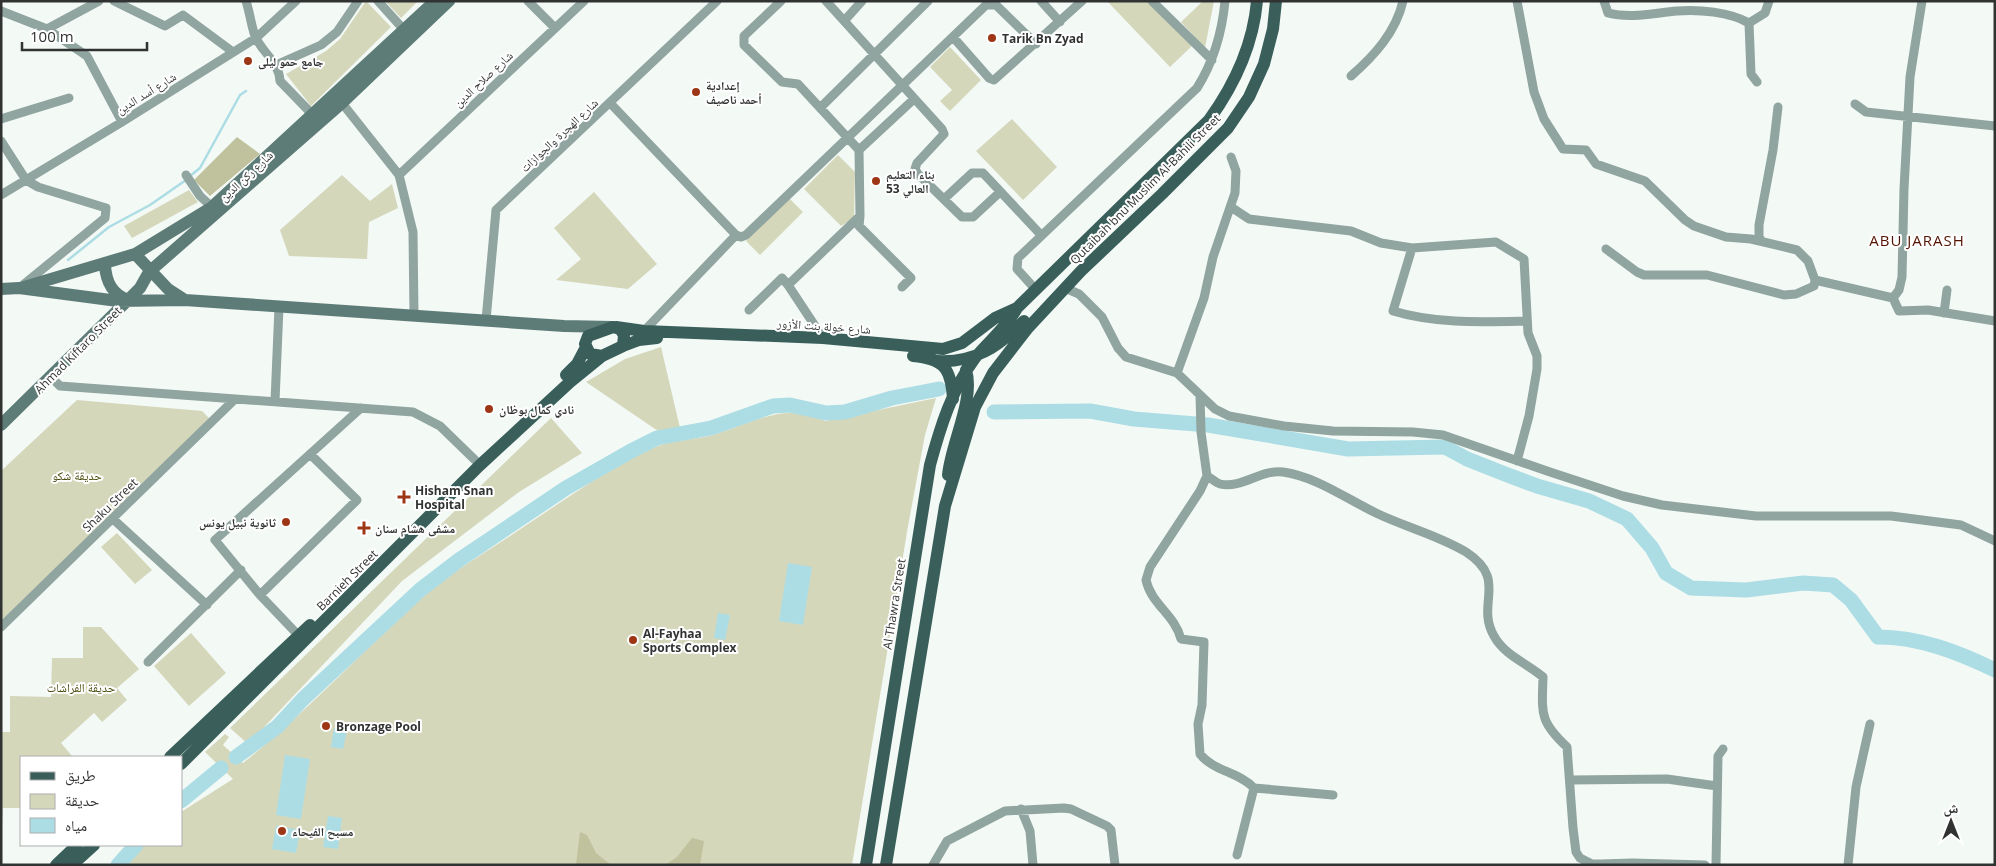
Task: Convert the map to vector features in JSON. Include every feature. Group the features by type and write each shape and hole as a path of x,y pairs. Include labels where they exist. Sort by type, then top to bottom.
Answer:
{"main road":[{"name":"شارع ركن الدين","path":"19,288 105,265 135,254 212,207 435,1"},
{"name":"شارع ركن الدين","path":"149,272 342,104 449,1"},
{"name":"Qutaibah bnu Muslim Al-Bahili Street","path":"976,357 1008,324 1017,308 1209,120 1229,91 1241,67 1254,27 1257,1"},
{"name":"Qutaibah bnu Muslim Al-Bahili Street","path":"945,506 975,407 993,374 1015,343 1065,288 1216,141 1239,113 1264,64 1273,29 1276,1"},
{"path":"963,366 999,345 1075,271 1102,250"},
{"path":"135,254 145,264 149,272 168,289 185,300"},
{"path":"105,265 112,290 118,297 128,300"},
{"name":"Ahmad Kiftaro Street","path":"1,425 140,288 149,272"},
{"path":"1,288 19,288 68,296 128,300 185,300 564,326 615,327 624,335 623,346 602,356 590,354 586,345 564,326"},
{"name":"شارع خولة بنت الأزور","path":"623,346 645,339 660,338 826,347 928,358 940,355 962,343 995,318 1017,308"},
{"path":"586,345 588,336 592,332 615,327"},
{"name":"شارع خولة بنت الأزور","path":"615,327 644,331 823,338 940,355"},
{"name":"Barnieh Street","path":"171,756 300,636 476,460 572,370 586,345"},
{"path":"940,355 963,366"},
{"path":"940,355 951,378 953,400"},
{"name":"Barnieh Street","path":"182,763 479,466 570,382 602,356"},
{"path":"886,865 945,506 952,448 968,394 963,366"},
{"name":"Al Thawra Street","path":"866,865 930,465 944,418 953,400 963,366"},
{"path":"56,865 76,846"},
{"path":"72,865 93,846"}],"street":[{"path":"47,29 99,1"},
{"path":"114,1 165,26 183,15 233,52"},
{"path":"246,1 256,38 278,68 280,81 312,114"},
{"name":"شارع أسد الدين","path":"1,195 256,38 296,1"},
{"path":"278,68 321,45 337,32 358,1"},
{"path":"378,1 405,30"},
{"path":"528,1 555,28"},
{"name":"شارع صلاح الدين","path":"399,175 584,1"},
{"path":"703,1 710,8"},
{"name":"شارع الهجرة والجوازات","path":"486,320 496,210 611,104 717,1"},
{"path":"781,1 744,36 744,45 782,82 798,84 859,150 860,226 911,278 902,287"},
{"path":"826,1 942,129 944,134 917,163 915,169 944,200 962,217 967,219 973,218 1000,192"},
{"path":"845,20 862,1"},
{"path":"820,108 928,1"},
{"path":"1041,1 1060,22"},
{"path":"953,37 989,78 994,80 1082,1"},
{"path":"1152,1 1212,60"},
{"path":"1036,290 1017,269 1018,258 1197,88 1212,60 1222,28 1225,1"},
{"path":"1351,76 1376,54 1400,15 1403,1"},
{"path":"1517,1 1534,92 1544,119 1563,149 1586,150 1596,164 1645,181 1685,220 1694,226 1726,237 1787,246 1803,254 1816,280 1814,286 1784,295 1707,275 1653,277 1636,272 1606,250"},
{"path":"1604,1 1608,13 1614,15 1642,16 1688,11 1741,19 1748,23"},
{"path":"1748,23 1765,13 1769,1"},
{"path":"1893,298 1899,290 1902,277 1910,77 1922,1"},
{"path":"611,104 736,235 741,237 746,235 986,5 991,3 996,5 1036,44"},
{"path":"1,11 47,29 88,56 122,122"},
{"path":"1748,23 1751,74 1757,82"},
{"path":"1,119 69,98"},
{"path":"859,150 914,99"},
{"path":"342,104 399,175 413,232 414,315"},
{"path":"1855,104 1866,112 1995,126"},
{"path":"1761,241 1758,230 1768,167 1773,150 1778,108"},
{"path":"1,141 26,180 38,187 106,208 105,218 19,288"},
{"path":"1177,373 1204,298 1213,256 1235,192 1236,171 1230,157"},
{"path":"944,200 972,173 983,173 1041,235"},
{"path":"186,174 200,196 212,207"},
{"path":"1231,207 1249,219 1351,232 1381,243 1412,248 1496,242 1524,259 1528,333 1537,356 1537,369 1529,416 1517,461"},
{"path":"788,285 860,216"},
{"path":"644,331 736,235"},
{"path":"1412,248 1392,311 1445,321 1528,321"},
{"path":"750,310 782,278 823,338"},
{"path":"1816,280 1893,298"},
{"path":"1065,288 1080,294 1102,317 1126,357 1177,373 1214,409 1229,416 1284,426 1333,431 1413,432 1443,435 1623,496 1662,505 1756,516 1891,516 1960,524 1995,541"},
{"path":"1944,313 1947,290"},
{"path":"1893,298 1899,311 1928,310 1995,321"},
{"path":"275,402 280,307"},
{"path":"51,377 60,386 413,412 440,426 476,460"},
{"path":"1200,395 1201,432 1208,476 1150,567 1146,580 1154,598 1176,624 1181,639 1204,642 1202,705 1198,724 1200,754 1209,763 1242,777 1254,788 1333,795"},
{"name":"Shaku Street","path":"1,627 114,519 235,399"},
{"path":"300,636 260,595 215,540 361,408"},
{"path":"260,595 358,500 310,454"},
{"path":"1208,476 1220,484 1241,482 1270,472 1291,474 1332,489 1376,513 1453,545 1476,560 1488,574 1490,580 1488,615 1495,637 1509,653 1543,677 1541,708 1550,732 1567,747 1576,852 1584,861 1601,864 1705,865"},
{"path":"114,519 207,605"},
{"path":"148,662 241,570"},
{"path":"1848,865 1856,786 1870,724"},
{"path":"1716,865 1716,786 1718,756 1723,749"},
{"path":"1571,780 1667,779 1716,786"},
{"path":"1237,855 1254,788"},
{"path":"1021,809 1030,831 1033,865"},
{"path":"933,865 943,847 957,834 1005,811 1021,809 1071,809 1107,826 1111,830 1115,865"}],"green space":[{"path":"366,1 391,27 311,106 286,74 326,51 340,39"},
{"path":"385,1 418,1 401,18"},
{"path":"1107,1 1149,1 1193,45 1170,67"},
{"path":"1203,1 1214,1 1205,48 1181,22"},
{"path":"950,47 981,80 950,111 940,101 952,90 930,67"},
{"path":"1012,119 1057,167 1023,200 976,151"},
{"path":"237,137 260,154 210,196 194,180"},
{"path":"838,155 855,172 854,218 841,226 804,189"},
{"path":"342,175 370,201 392,184 398,208 369,222 367,259 289,256 280,230"},
{"path":"189,190 198,202 132,238 124,226"},
{"path":"594,192 657,264 628,289 556,280 581,259 554,228"},
{"path":"789,198 803,212 760,255 746,241"},
{"path":"661,347 680,428 661,433 586,382 625,359"},
{"name":"Al-Fayhaa Sports Complex","path":"936,398 925,435 908,526 852,865 126,865 143,846 182,846 182,811 233,779 205,752 225,734 229,737 223,745 243,763 290,723 434,588 568,497 621,464 658,446 713,435 755,420 782,413 810,415 825,421"},
{"name":"حديقة شكو","path":"77,400 202,411 210,419 1,621 2,470"},
{"path":"551,418 582,453 519,492 402,581 248,744 230,728"},
{"path":"117,533 152,570 135,584 101,547"},
{"name":"حديقة الفراشات","path":"83,627 101,627 139,669 117,688 127,700 102,722 94,713 61,743 72,756 20,756 20,808 3,808 1,842 1,732 10,732 10,696 51,697 52,658 83,658"},
{"path":"191,633 226,673 189,706 154,666"},
{"path":"580,832 587,835 596,853 611,865 576,865"},
{"path":"692,838 704,841 700,865 665,865 677,857"}],"water":[{"path":"788,563 812,567 803,625 779,621"},
{"path":"718,613 730,615 725,640 714,638"},
{"path":"334,728 347,730 343,749 331,747"},
{"path":"285,755 310,759 301,819 276,815"},
{"path":"328,816 342,818 338,849 323,847"},
{"path":"276,826 300,830 296,853 272,849"}],"waterway":[{"path":"190,176 200,168 240,95 246,91"},
{"path":"68,260 109,227 150,205 186,180"},
{"path":"236,757 277,727 303,699 420,590 459,560 566,488 631,451 657,438 711,428 773,406 790,405 826,413 845,412 892,398 939,389"},
{"path":"994,412 1090,411 1134,419 1208,425 1348,449 1445,447 1467,459 1537,486 1589,501 1627,519 1652,548 1666,573 1691,588 1746,590 1803,583 1833,585 1851,600 1878,637 1908,640 1938,647 1967,657 1995,670"},
{"path":"182,800 221,768"},
{"path":"118,865 135,846"}],"place":[{"name":"Tarik Bn Zyad","path":"992,38"},
{"name":"جامع حمو ليلى","path":"248,61"},
{"name":"إعدادية أحمد ناصيف","path":"696,92"},
{"name":"بناء التعليم العالي 53","path":"876,181"},
{"name":"نادي كمال بوظان","path":"489,409"},
{"name":"Hisham Snan Hospital","path":"404,497"},
{"name":"ثانوية نبيل يونس","path":"286,522"},
{"name":"مشفى هشام سنان","path":"364,528"},
{"name":"Al-Fayhaa Sports Complex","path":"633,640"},
{"name":"Bronzage Pool","path":"326,726"},
{"name":"مسبح الفيحاء","path":"282,831"}],"district":[{"name":"ABU JARASH","path":"1917,240"}]}
